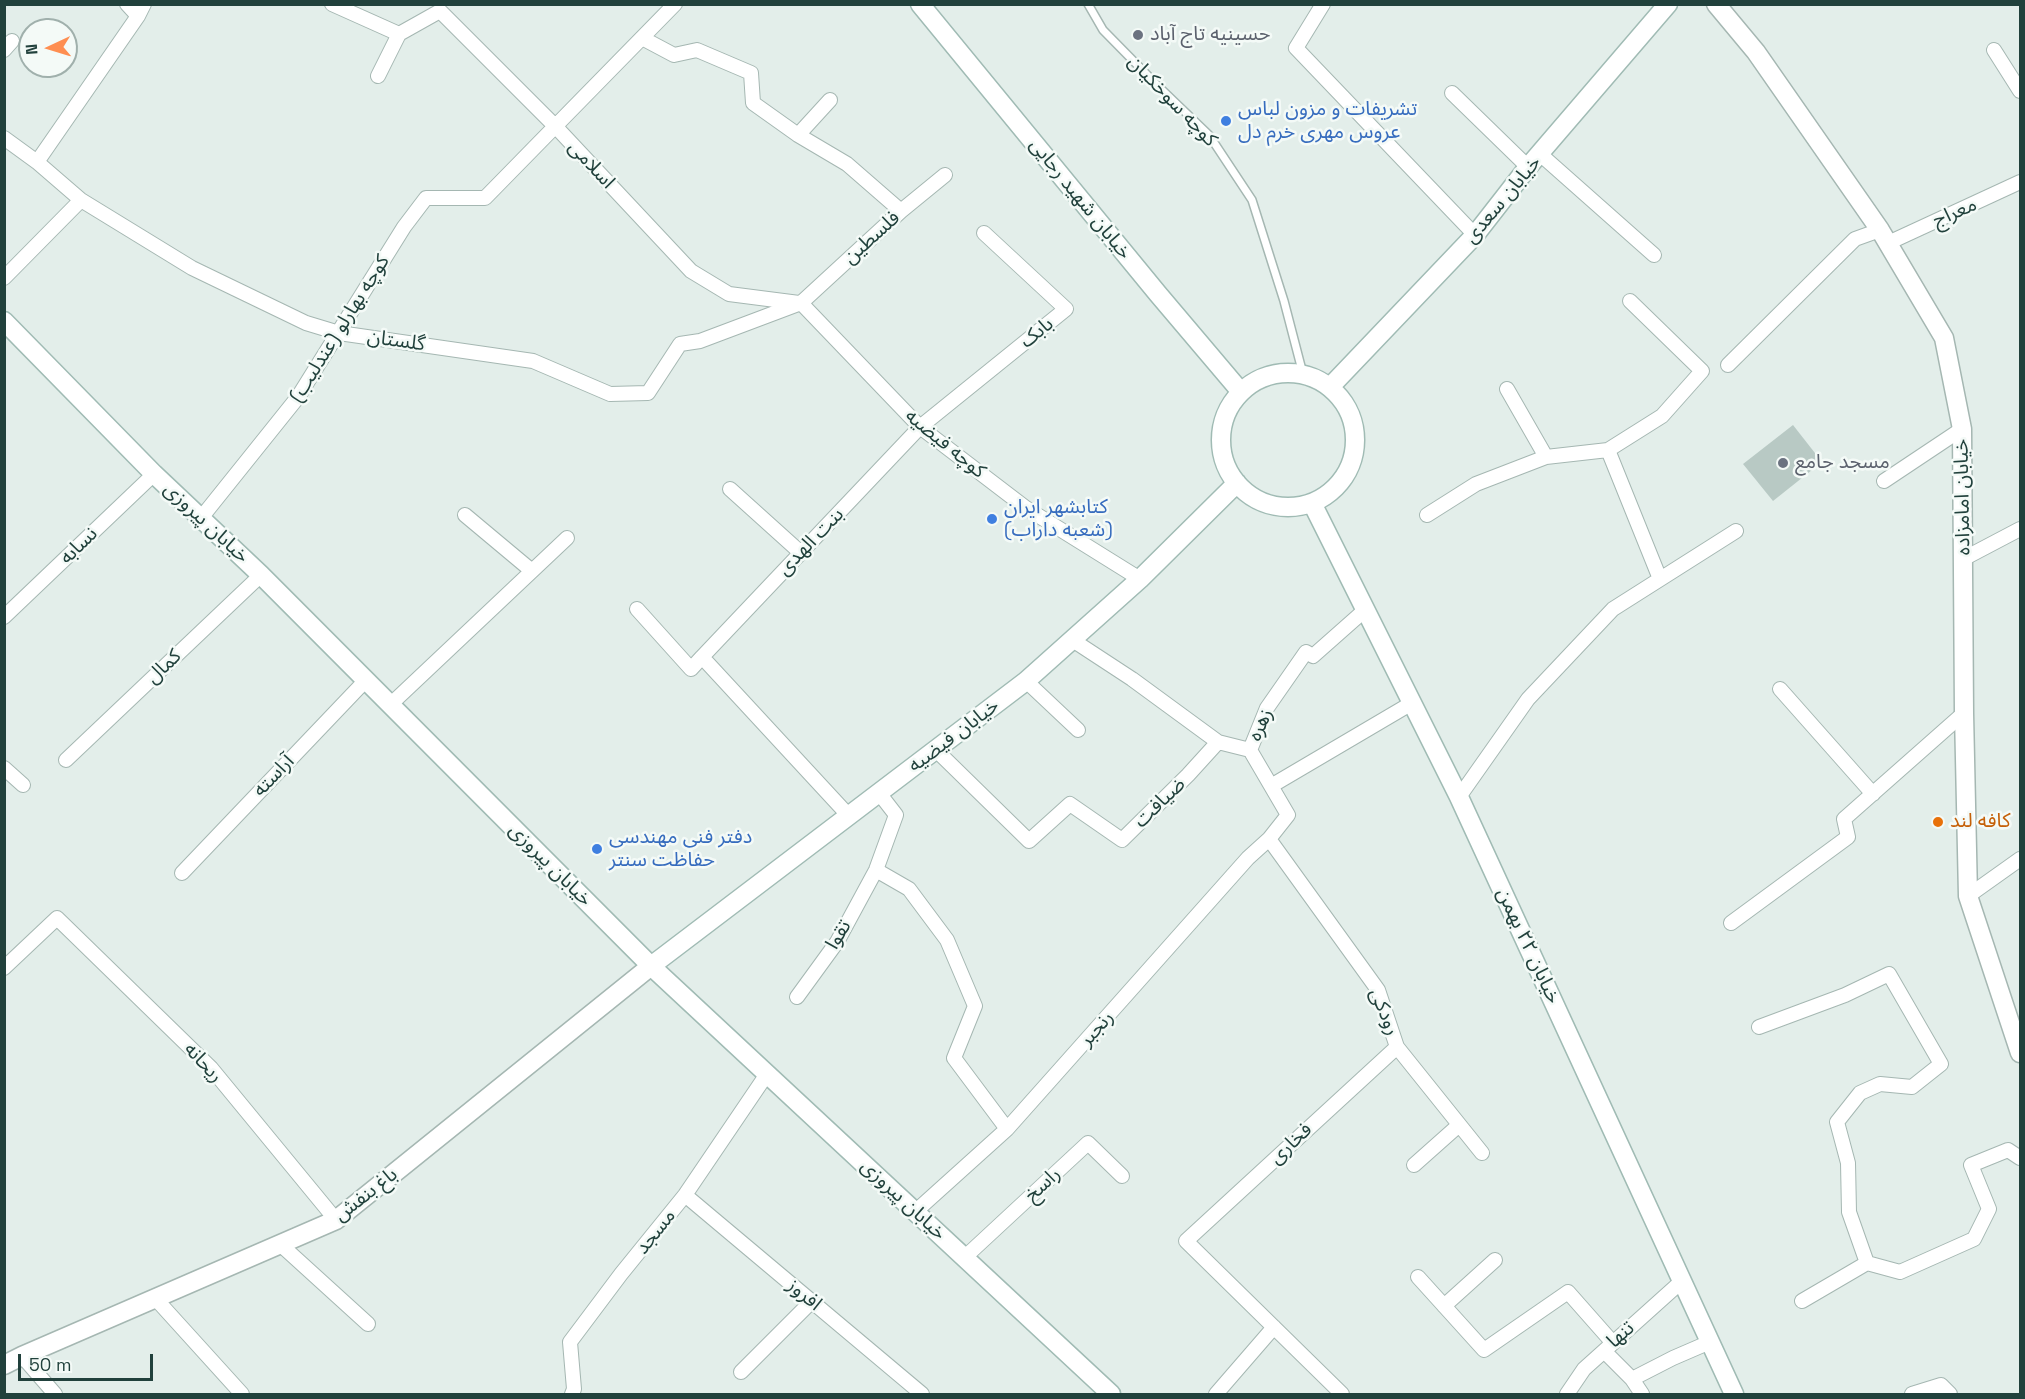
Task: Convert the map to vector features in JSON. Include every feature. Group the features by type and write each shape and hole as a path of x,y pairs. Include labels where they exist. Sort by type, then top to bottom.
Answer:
{"main road":[{"name":"خیابان شهید رجایی","path":"920,4 1241,392"},
{"name":"خیابان سعدی","path":"1330,387 1475,235 1534,161 1668,4"},
{"name":"خیابان امامزاده","path":"1716,4 1756,52 1884,237 1944,338 1962,429 1968,896 2020,1053"},
{"name":"خیابان پیروزی","path":"4,321 154,474 261,575 651,966 1112,1395"},
{"path":"1303,374 1330,387 1343,402 1352,420 1355,440 1352,460 1343,478 1329,493 1312,503 1288,506 1263,502 1249,494 1237,483 1227,466 1222,447 1223,427 1229,408 1241,392 1252,384 1270,376 1303,374"},
{"name":"خیابان فیضیه","path":"651,966 1026,681 1074,641 1237,483"},
{"name":"خیابان ۲۲ بهمن","path":"1312,503 1459,797 1734,1395"},
{"name":"باغ بنفش","path":"4,1365 336,1220 651,966"}],"street":[{"path":"37,162 141,10 127,4"},
{"path":"332,4 399,34 378,76"},
{"name":"کوچه بهارلو (عندلیب)","path":"201,518 298,398 404,227 426,198 485,198 675,4"},
{"path":"1323,4 1296,48 1475,235"},
{"name":"اسلامی","path":"399,34 440,11 556,127 691,271 729,294 801,303"},
{"path":"642,38 674,55 697,50 751,73 753,103 798,135 847,164 901,212"},
{"path":"1994,50 2020,91"},
{"path":"1452,93 1654,255"},
{"path":"798,135 830,100"},
{"name":"گلستان","path":"4,138 37,162 81,200 192,268 306,323 339,333 533,361 610,394 648,393 681,344 700,341 801,303"},
{"name":"فلسطین","path":"801,303 945,175"},
{"name":"معراج","path":"1728,365 1855,239 1884,237 2020,182"},
{"path":"4,278 81,200"},
{"name":"بابک","path":"920,428 1066,309 984,233"},
{"path":"1427,516 1476,484 1546,458 1608,450 1662,416 1702,371 1630,301"},
{"name":"کوچه فیضیه","path":"801,303 920,428 1026,508 1140,579"},
{"path":"1507,389 1546,458"},
{"name":"بنت الهدی","path":"702,657 920,428"},
{"path":"1884,481 1962,429"},
{"path":"1608,450 1660,579"},
{"name":"نسابه","path":"4,617 154,474"},
{"path":"730,489 801,554"},
{"path":"465,514 532,571"},
{"path":"1964,559 2020,529"},
{"path":"1459,797 1528,699 1613,609 1736,531"},
{"path":"390,705 567,538"},
{"name":"کمال","path":"66,759 261,575"},
{"path":"638,609 691,669 702,657 849,816"},
{"name":"زهره","path":"1074,641 1132,679 1218,742 1250,750 1267,708 1306,652 1313,656 1365,610"},
{"name":"آراسته","path":"182,873 366,680"},
{"path":"1026,681 1078,730"},
{"path":"1780,689 1872,794"},
{"path":"1250,750 1271,786 1412,703"},
{"path":"1731,923 1848,837 1844,819 1964,713"},
{"name":"ضیافت","path":"936,750 1029,841 1070,804 1122,840 1218,742"},
{"path":"4,768 23,785"},
{"name":"رنجبر","path":"916,1211 1007,1129 1248,858 1269,839 1288,814 1271,786"},
{"name":"تقوا","path":"797,997 837,942 876,870 896,815 879,793"},
{"name":"رودکی","path":"1269,839 1378,990 1397,1047 1482,1153"},
{"path":"1968,896 2020,859"},
{"path":"876,870 909,889 947,940 975,1006 954,1058 1007,1129"},
{"name":"ریحانه","path":"4,968 57,918 211,1068 336,1220"},
{"path":"1759,1027 1845,996 1889,974 1941,1064 1912,1087 1880,1084 1860,1093 1837,1122 1848,1163 1849,1212 1867,1263"},
{"name":"فخاری","path":"1274,1327 1186,1241 1397,1047"},
{"name":"مسجد","path":"572,1395 574,1389 570,1342 685,1195 767,1074"},
{"path":"1414,1165 1459,1125"},
{"name":"راسخ","path":"964,1258 1088,1143 1122,1176"},
{"path":"1802,1301 1867,1263 1900,1272 1974,1239 1989,1209 1971,1165 2008,1150 2020,1158"},
{"name":"افروز","path":"685,1195 922,1395"},
{"path":"280,1244 368,1324"},
{"path":"1444,1306 1495,1260"},
{"path":"1418,1277 1484,1350 1568,1292 1642,1395"},
{"name":"تنها","path":"1567,1395 1584,1369 1682,1281"},
{"path":"155,1298 242,1395"},
{"path":"741,1371 812,1301"},
{"path":"1216,1395 1274,1327 1342,1395"},
{"path":"1632,1379 1672,1358 1710,1342"},
{"path":"22,1356 55,1395"},
{"path":"1912,1395 1941,1385 1950,1395"}],"lane":[{"name":"کوچه سوخکیان","path":"1088,4 1103,30 1209,135 1252,200 1284,301 1303,374"}],"building":[{"name":"مسجد جامع","path":"1793,425 1822,462 1773,501 1743,464"}],"place":[{"name":"حسینیه تاج آباد","path":"1138,35"},
{"name":"تشریفات و مزون لباس عروس مهری خرم دل","path":"1226,121"},
{"name":"مسجد جامع","path":"1783,463"},
{"name":"کتابشهر ایران (شعبه داراب)","path":"992,519"},
{"name":"كافه لند","path":"1938,822"},
{"name":"دفتر فنی مهندسی حفاظت سنتر","path":"597,849"}]}
